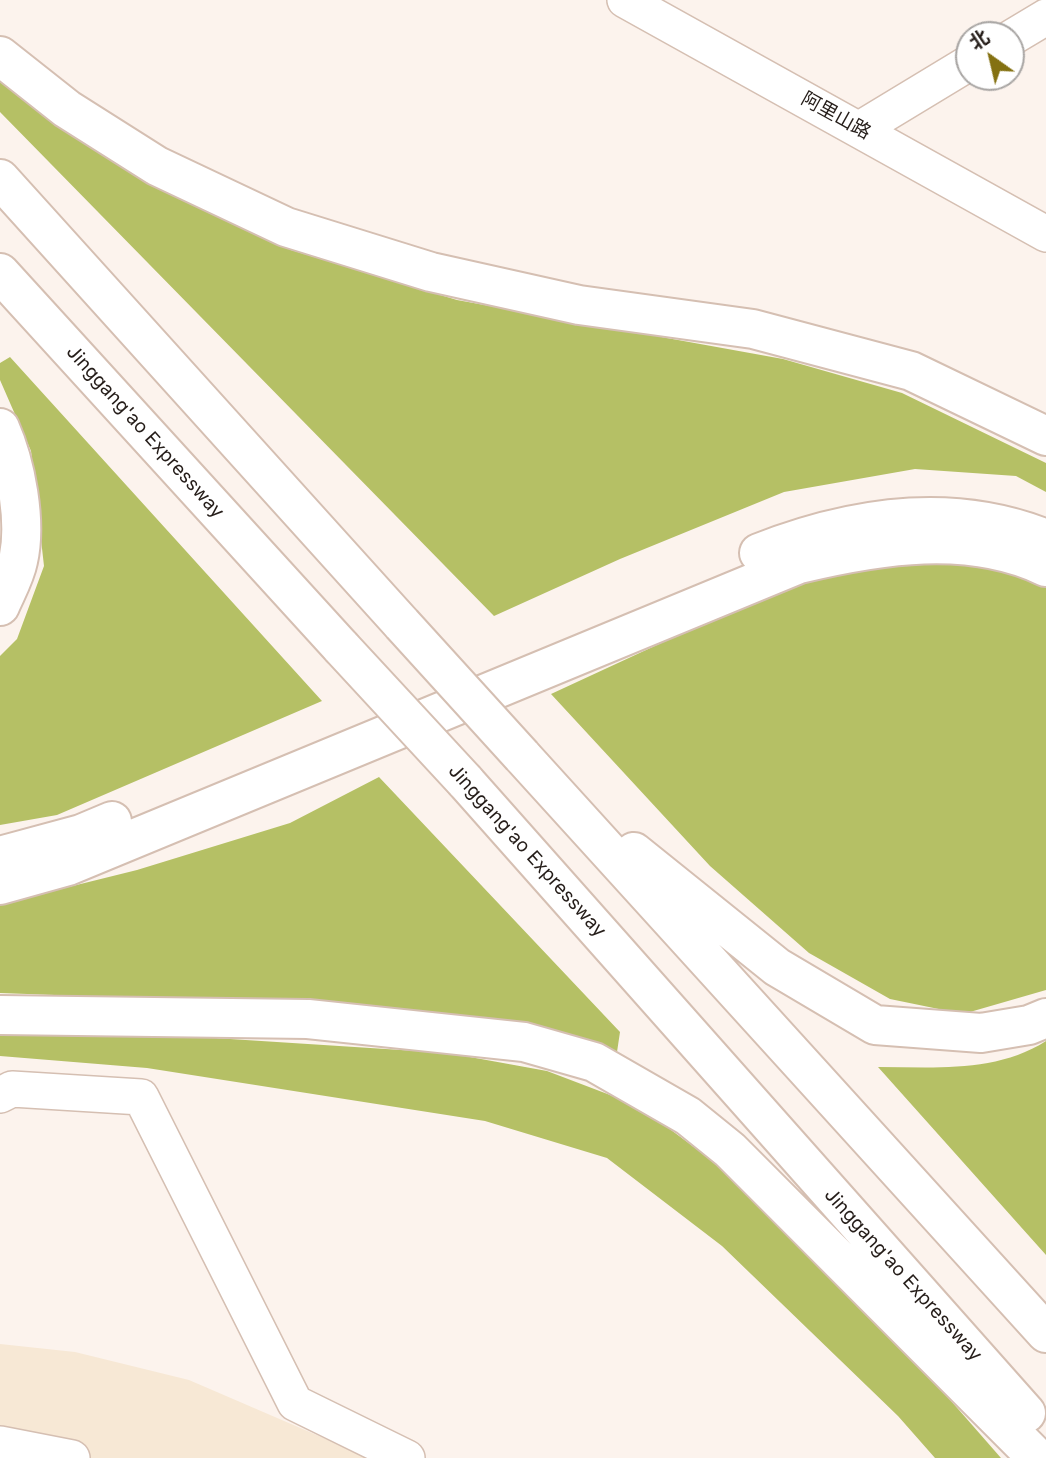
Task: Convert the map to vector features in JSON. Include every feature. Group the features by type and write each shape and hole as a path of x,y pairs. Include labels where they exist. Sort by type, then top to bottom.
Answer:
{"highway":[{"path":"0,56 67,109 157,166 286,227 431,272 579,305 753,329 911,371 1046,436"},
{"path":"0,179 1046,1333"},
{"name":"Jinggang'ao Expressway","path":"0,273 466,782 1046,1436"},
{"path":"0,428 10,451 19,507 18,560 0,606"},
{"path":"0,856 81,834 808,534 868,520 925,517 974,519 1026,531 1046,540"},
{"path":"0,885 68,866 799,564 864,548 972,544 1046,567"},
{"path":"528,764 777,967 875,1025 981,1033 1029,1025 1046,1018"},
{"path":"0,1015 308,1018 524,1042 594,1062 688,1116 730,1150 1037,1458"}],"street":[{"name":"阿里山路","path":"625,0 860,128 1046,234"},
{"path":"1025,30 1046,17"},
{"path":"860,128 955,71"},
{"path":"0,1095 12,1089 141,1097 295,1403 407,1458"},
{"path":"0,1444 72,1458"}],"shaded area":[{"path":"0,1344 75,1352 189,1380 370,1458 0,1458"}],"green space":[{"path":"0,74 153,183 291,250 457,300 783,359 902,393 1046,463 1046,492 1016,476 915,469 784,492 620,559 494,616 0,112"},
{"path":"10,357 322,701 57,815 0,825 0,656 17,639 44,566 31,451 0,380 0,363"},
{"path":"942,560 1025,570 1046,584 1046,990 963,1014 890,999 809,953 710,866 551,694 767,594 853,566"},
{"path":"379,777 620,1032 617,1052 544,1028 353,1006 0,993 0,904 137,870 290,823"},
{"path":"0,1030 199,1037 448,1053 547,1071 639,1106 738,1180 931,1378 1001,1458 935,1458 898,1416 722,1246 607,1158 485,1121 147,1068 0,1056"},
{"path":"1046,1041 1046,1255 878,1067 943,1067 986,1063 1007,1059"}]}
